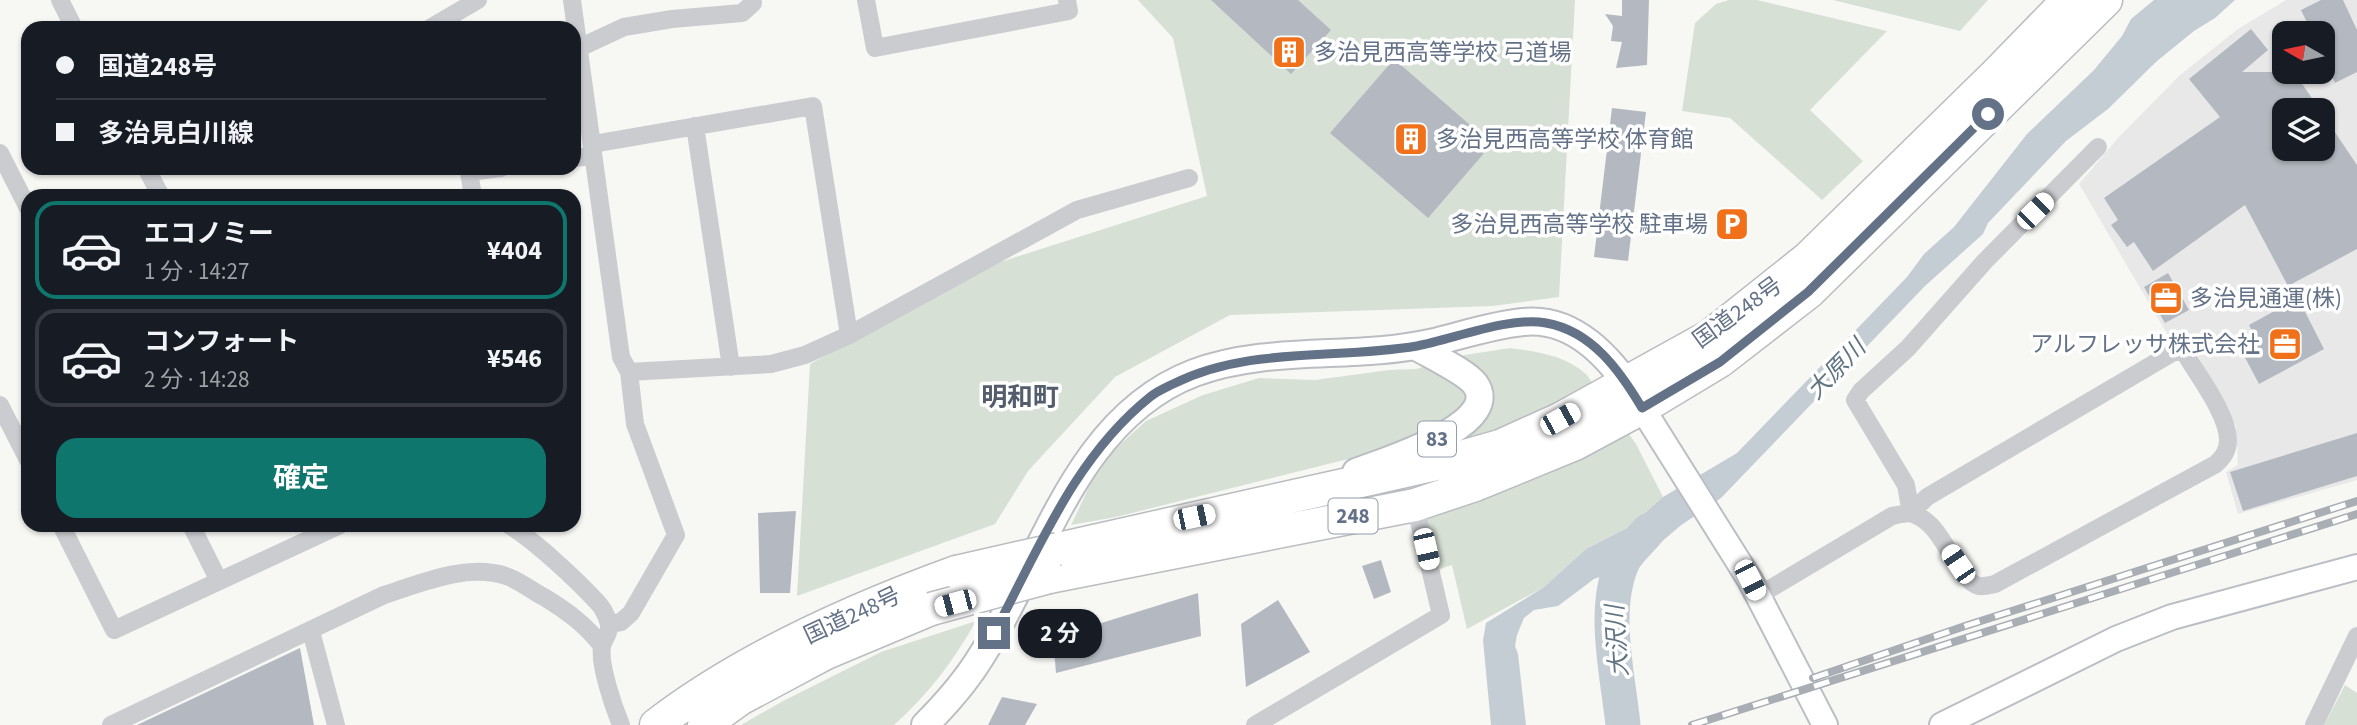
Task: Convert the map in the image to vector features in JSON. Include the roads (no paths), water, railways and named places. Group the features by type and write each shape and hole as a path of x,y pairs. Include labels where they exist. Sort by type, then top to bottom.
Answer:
{"highway":[{"name":"国道248号","path":"661,721 750,663 849,615 956,572 1054,563 1415,505 1475,485 1575,444 1808,258 2068,0"},
{"name":"国道248号","path":"704,725 740,699 826,653 931,609 1054,563 1299,494 1437,464 1500,446 1560,419 1634,395 1720,362 1808,292 2106,0"}],"main road":[{"path":"925,725 982,656 1066,496 1089,458 1118,425 1152,394 1194,374 1245,360 1415,346 1524,321 1568,329 1587,340 1610,362 1634,395"},
{"name":"83","path":"1299,494 1441,438 1467,422 1476,408 1478,388 1462,372 1415,346"}],"street":[{"path":"60,0 70,21"},
{"path":"442,21 478,0"},
{"path":"572,0 575,21"},
{"path":"866,0 875,48 1069,10 1067,0"},
{"path":"581,47 624,27 672,19 742,13 753,4"},
{"path":"581,63 621,358 629,372 635,424 676,534 631,613 621,622 609,624"},
{"path":"581,155 695,126 813,106 849,335"},
{"path":"695,126 731,367"},
{"path":"1912,513 1906,485 1855,400 1861,391 1931,324 1986,261 2098,147"},
{"path":"0,153 21,194"},
{"path":"629,372 771,364 805,355 849,335 1077,209 1189,177"},
{"path":"1754,588 1892,516 1912,513 1927,521 1937,532 1969,580 1980,586 1995,584 2216,464 2225,454 2228,442 2226,424 2186,355 2177,350 1927,497 1912,513"},
{"path":"1634,395 1754,588 1825,725"},
{"path":"0,405 21,446"},
{"path":"1255,725 1441,615 1415,505"},
{"path":"65,532 114,630 321,532"},
{"path":"194,532 219,581"},
{"path":"520,532 600,605 609,624 602,646"},
{"path":"1942,725 1975,717 2116,639 2172,617 2357,567"},
{"path":"111,725 384,595 429,580 486,572 507,576 587,626 602,646 609,692 621,725"},
{"path":"310,631 336,725"},
{"path":"2314,725 2357,636"}],"water":[{"name":"大原川","path":"2154,0 2235,0 2157,61 2108,109 2066,141 1988,223 1983,234 1925,286 1721,498 1628,566 1594,579 1558,606 1534,610 1524,618 1515,646 1526,725 1491,725 1483,640 1486,623 1544,587 1586,549 1629,527 1663,497 1737,453 1907,277 1924,254 1954,227 2027,134 2094,70 2122,36 2131,19"}],"waterway":[{"name":"大沢川","path":"1623,725 1613,642 1613,600 1623,561 1648,531"}],"railway":[{"path":"1813,678 1965,626 2357,501"},
{"path":"1692,725 2357,514"}],"place":[{"name":"多治見西高等学校 弓道場","path":"1289,52"},
{"name":"多治見西高等学校 体育館","path":"1411,139"},
{"name":"多治見西高等学校 駐車場","path":"1732,224"},
{"name":"多治見通運(株)","path":"2166,298"},
{"name":"アルフレッサ株式会社","path":"2285,344"}],"district":[{"name":"明和町","path":"1020,397"}]}
